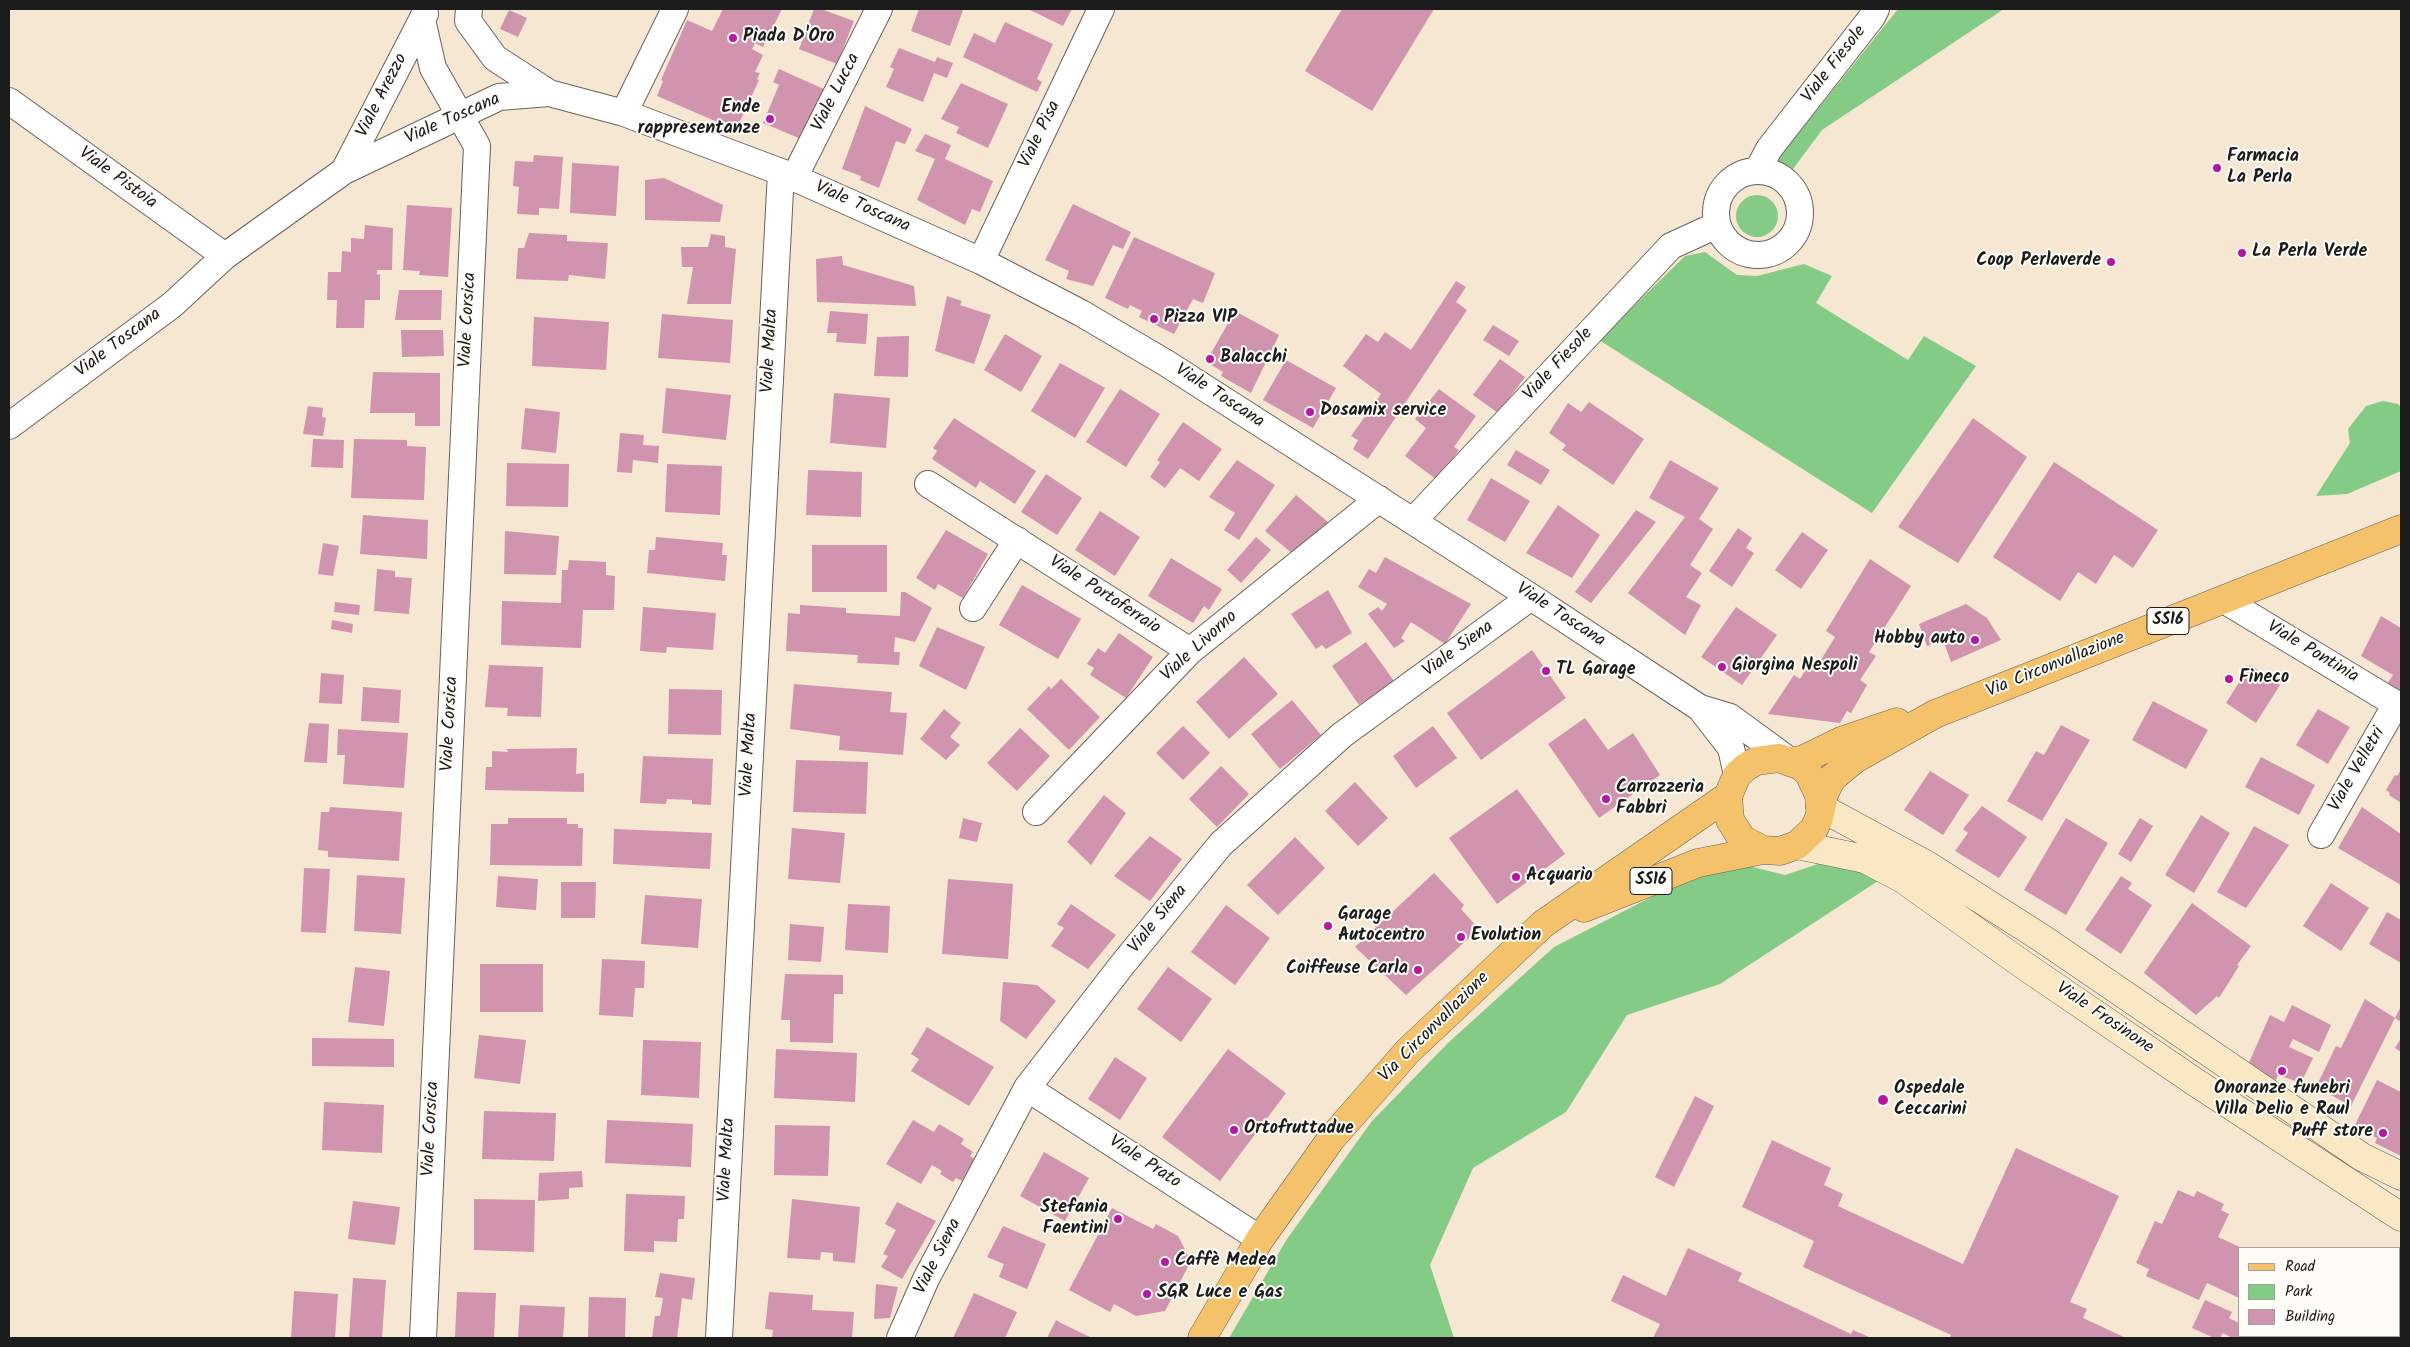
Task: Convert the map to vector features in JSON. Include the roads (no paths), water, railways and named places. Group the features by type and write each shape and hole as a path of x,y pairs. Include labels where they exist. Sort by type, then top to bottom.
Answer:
{"main road":[{"name":"Via Circonvallazione","path":"1543,924 1698,863 1763,850 1780,851 1797,845 1814,829 1820,807 1832,778 1855,759 1935,714 2401,529"},
{"name":"Via Circonvallazione","path":"1202,1338 1260,1239 1331,1140 1408,1051 1543,924 1733,786 1756,761 1779,758 1790,761 1802,760 1841,741 1883,725 1935,714"},
{"path":"1790,761 1809,774 1819,795 1820,807"},
{"path":"1733,786 1729,814 1735,830 1742,839 1763,850"}],"street":[{"path":"469,9 468,21 495,58 549,93"},
{"path":"624,113 675,9"},
{"name":"Viale Lucca","path":"788,175 879,9"},
{"name":"Viale Pisa","path":"981,260 1101,9"},
{"name":"Viale Fiesole","path":"1758,170 1769,149 1876,9"},
{"name":"Viale Arezzo","path":"425,14 433,68 459,115"},
{"name":"Viale Arezzo","path":"344,171 425,14"},
{"name":"Viale Toscana","path":"9,426 172,306 225,256 344,171 499,97 549,93 624,113 788,175 981,260 1081,313 1166,363 1532,597 1700,708 1730,717 1790,761"},
{"name":"Viale Pistoia","path":"9,101 225,256"},
{"name":"Viale Corsica","path":"423,1338 477,146 459,115"},
{"path":"1758,170 1771,172 1791,186 1800,208 1800,220 1797,231 1788,243 1776,251 1762,256 1747,254 1734,248 1724,238 1717,225 1715,212 1718,199 1724,187 1733,178 1745,172 1758,170"},
{"name":"Viale Malta","path":"719,1338 788,175"},
{"name":"Viale Fiesole","path":"1413,521 1671,246 1717,225"},
{"name":"Viale Portoferraio","path":"928,484 1190,652"},
{"name":"Viale Livorno","path":"1036,812 1190,652 1379,499"},
{"path":"973,608 1017,540"},
{"name":"Viale Siena","path":"900,1338 926,1279 1027,1088 1122,965 1221,844 1342,734 1532,597"},
{"name":"Viale Pontinia","path":"2224,600 2399,706"},
{"name":"Viale Velletri","path":"2321,835 2399,706"},
{"name":"Viale Toscana","path":"1700,708 1731,748 1733,786"},
{"name":"Viale Frosinone","path":"1820,807 1927,865 2043,939 2362,1157 2401,1176"},
{"name":"Viale Frosinone","path":"1797,845 1865,859 1903,879 2022,964 2188,1077 2401,1217"},
{"name":"Viale Prato","path":"1027,1088 1260,1239"}],"place":[{"name":"Piada D'Oro","path":"733,38"},
{"name":"Ende rappresentanze","path":"770,119"},
{"name":"Farmacia La Perla","path":"2217,168"},
{"name":"La Perla Verde","path":"2242,253"},
{"name":"Coop Perlaverde","path":"2111,262"},
{"name":"Pizza VIP","path":"1154,319"},
{"name":"Balacchi","path":"1210,359"},
{"name":"Dosamix service","path":"1310,412"},
{"name":"Hobby auto","path":"1975,640"},
{"name":"Giorgina Nespoli","path":"1722,667"},
{"name":"TL Garage","path":"1546,671"},
{"name":"Fineco","path":"2229,679"},
{"name":"Carrozzeria Fabbri","path":"1606,799"},
{"name":"Acquario","path":"1516,877"},
{"name":"Garage Autocentro","path":"1328,926"},
{"name":"Evolution","path":"1461,937"},
{"name":"Coiffeuse Carla","path":"1418,970"},
{"name":"Onoranze funebri Villa Delio e Raul","path":"2282,1071"},
{"name":"Ospedale Ceccarini","path":"1883,1100"},
{"name":"Ortofruttadue","path":"1234,1130"},
{"name":"Puff store","path":"2383,1133"},
{"name":"Stefania Faentini","path":"1118,1219"},
{"name":"Caffè Medea","path":"1165,1262"},
{"name":"SGR Luce e Gas","path":"1147,1294"}]}
